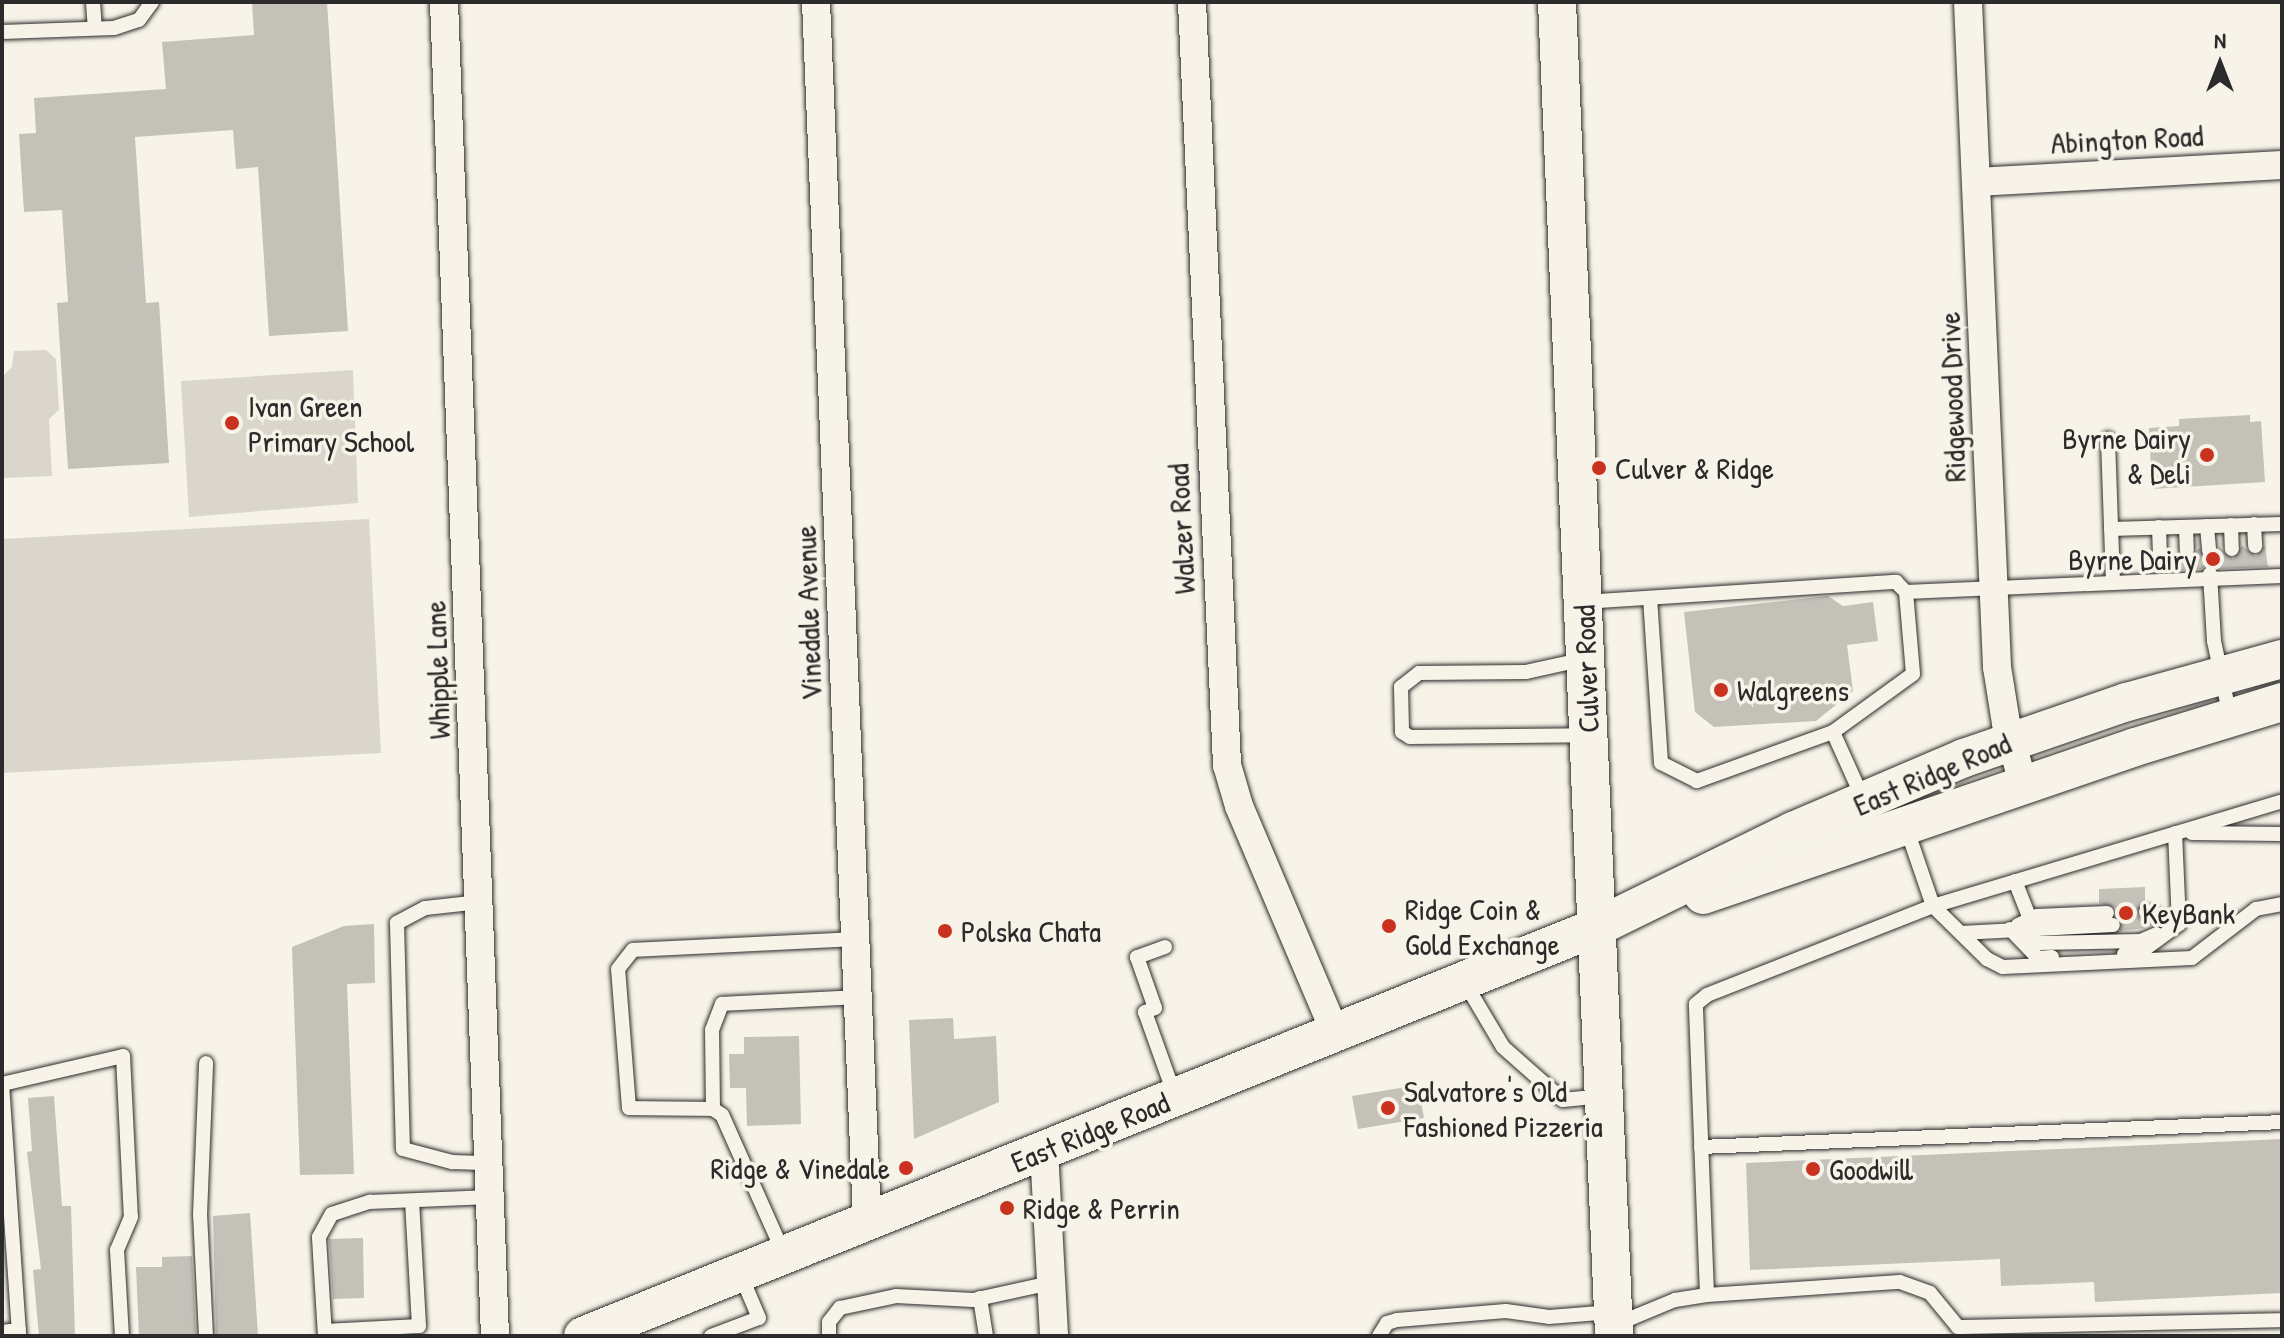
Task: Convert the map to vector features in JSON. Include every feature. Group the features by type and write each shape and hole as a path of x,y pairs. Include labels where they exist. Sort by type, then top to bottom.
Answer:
{"main road":[{"name":"Culver Road","path":"1557,2 1613,1325"},
{"name":"East Ridge Road","path":"1597,927 1793,831 2010,741 2282,659"},
{"name":"East Ridge Road","path":"583,1336 644,1318 740,1273 1597,927 2282,702"}],"street":[{"name":"Whipple Lane","path":"444,2 495,1336"},
{"name":"Vinedale Avenue","path":"816,2 867,1221"},
{"name":"Walzer Road","path":"1192,2 1227,765 1239,806 1335,1032"},
{"name":"Ridgewood Drive","path":"1968,2 1999,688 2010,741 2024,786"},
{"name":"Abington Road","path":"1977,182 2282,165"},
{"path":"1044,1150 1054,1336"}],"lane":[{"path":"93,2 95,28"},
{"path":"2,32 95,28 139,20 152,2"},
{"path":"2108,439 2113,583"},
{"path":"2254,524 2255,546"},
{"path":"2111,529 2282,524"},
{"path":"2231,525 2232,549"},
{"path":"2207,526 2209,551"},
{"path":"2159,527 2160,552"},
{"path":"2186,527 2187,550"},
{"path":"1906,592 2161,578 2256,574 2282,576"},
{"path":"2210,577 2214,641 2230,717"},
{"path":"1583,602 1896,582 1906,592 1913,674 1833,732 1697,781 1661,763 1650,598"},
{"path":"1585,659 1526,672 1419,673 1401,687 1402,732 1410,737 1588,735"},
{"path":"1833,732 1864,802"},
{"path":"1707,1295 1696,1004 1707,995 1933,906 2282,801"},
{"path":"1906,827 1933,906 1987,959 2003,967 2192,958 2256,909 2282,904"},
{"path":"2175,833 2282,834"},
{"path":"2175,833 2179,924"},
{"path":"2015,881 2035,921"},
{"path":"480,902 425,908 397,923 403,1149 452,1162 489,1163"},
{"path":"2146,918 2179,924"},
{"path":"1961,933 2010,929 2035,921 2110,919"},
{"path":"2010,929 2038,958 2138,954 2179,924"},
{"path":"2010,929 2039,943 2141,941 2179,924"},
{"path":"713,1109 629,1108 618,969 625,954 855,939"},
{"path":"1165,947 1137,957 1155,1008 1145,1012 1176,1097"},
{"path":"1464,980 1503,1047 1563,1100 1604,1096"},
{"path":"785,1255 730,1126 713,1109 712,1030 722,1004 858,997"},
{"path":"2,1332 19,1333 2,1084 123,1056 131,1217 117,1250 122,1336"},
{"path":"206,1063 200,1215 206,1336"},
{"path":"1701,1147 2282,1122"},
{"path":"412,1201 419,1326 325,1333 319,1237 332,1214 370,1202 490,1197"},
{"path":"711,1336 759,1318 740,1273"},
{"path":"1379,1336 1387,1323 1397,1320 1506,1311 1613,1325 1675,1300 1707,1295 1900,1282 1930,1293 1958,1327 2282,1320"},
{"path":"829,1336 829,1322 840,1308 896,1296 980,1298 1051,1283"},
{"path":"980,1298 986,1336"}],"shaded area":[{"path":"46,350 56,359 59,410 49,419 52,476 2,478 2,377 12,367 14,351"},
{"path":"353,370 358,503 189,517 181,381"},
{"path":"369,519 381,753 2,773 2,539"}],"building":[{"name":"Ivan Green Primary School","path":"252,2 327,2 348,331 269,336 258,167 236,169 233,130 135,137 146,303 159,302 169,463 68,469 57,303 68,302 62,210 24,212 19,134 36,133 34,98 166,89 162,42 254,35"},
{"name":"Byrne Dairy & Deli","path":"2250,415 2250,422 2261,421 2265,482 2152,489 2149,428 2179,426 2179,419"},
{"path":"2265,545 2268,567 2218,569 2210,564 2201,569 2154,571 2153,559 2165,561 2170,550 2188,560 2199,548 2209,561 2218,556 2219,547 2233,559 2242,546 2256,556"},
{"name":"Walgreens","path":"1828,596 1843,606 1873,602 1878,641 1847,645 1853,691 1816,721 1714,727 1695,712 1684,612"},
{"name":"KeyBank","path":"2145,887 2145,902 2136,913 2146,928 2120,931 2116,908 2099,903 2099,889"},
{"path":"374,924 375,983 347,984 354,1174 300,1175 292,947 344,926"},
{"path":"953,1018 954,1039 996,1036 999,1102 914,1139 909,1020"},
{"path":"799,1036 801,1124 747,1126 746,1088 730,1088 729,1054 744,1054 744,1037"},
{"name":"Salvatore's Old Fashioned Pizzeria","path":"1418,1085 1424,1118 1358,1129 1352,1096"},
{"path":"54,1096 62,1206 71,1206 75,1336 39,1336 33,1270 41,1269 27,1152 32,1151 28,1098"},
{"path":"2282,1139 2282,1293 2095,1302 2094,1282 2001,1286 2000,1259 1750,1270 1746,1163"},
{"path":"250,1213 258,1336 216,1336 213,1216"},
{"path":"363,1238 364,1298 333,1299 329,1239"},
{"path":"192,1256 196,1336 139,1336 136,1267 162,1267 162,1257"}],"place":[{"name":"Ivan Green Primary School","path":"232,423"},
{"name":"Byrne Dairy & Deli","path":"2207,455"},
{"name":"Culver & Ridge","path":"1599,468"},
{"name":"Byrne Dairy","path":"2213,559"},
{"name":"Walgreens","path":"1721,690"},
{"name":"KeyBank","path":"2126,913"},
{"name":"Ridge Coin & Gold Exchange","path":"1389,926"},
{"name":"Polska Chata","path":"945,931"},
{"name":"Salvatore's Old Fashioned Pizzeria","path":"1388,1108"},
{"name":"Ridge & Vinedale","path":"906,1168"},
{"name":"Goodwill","path":"1813,1169"},
{"name":"Ridge & Perrin","path":"1007,1208"}]}
